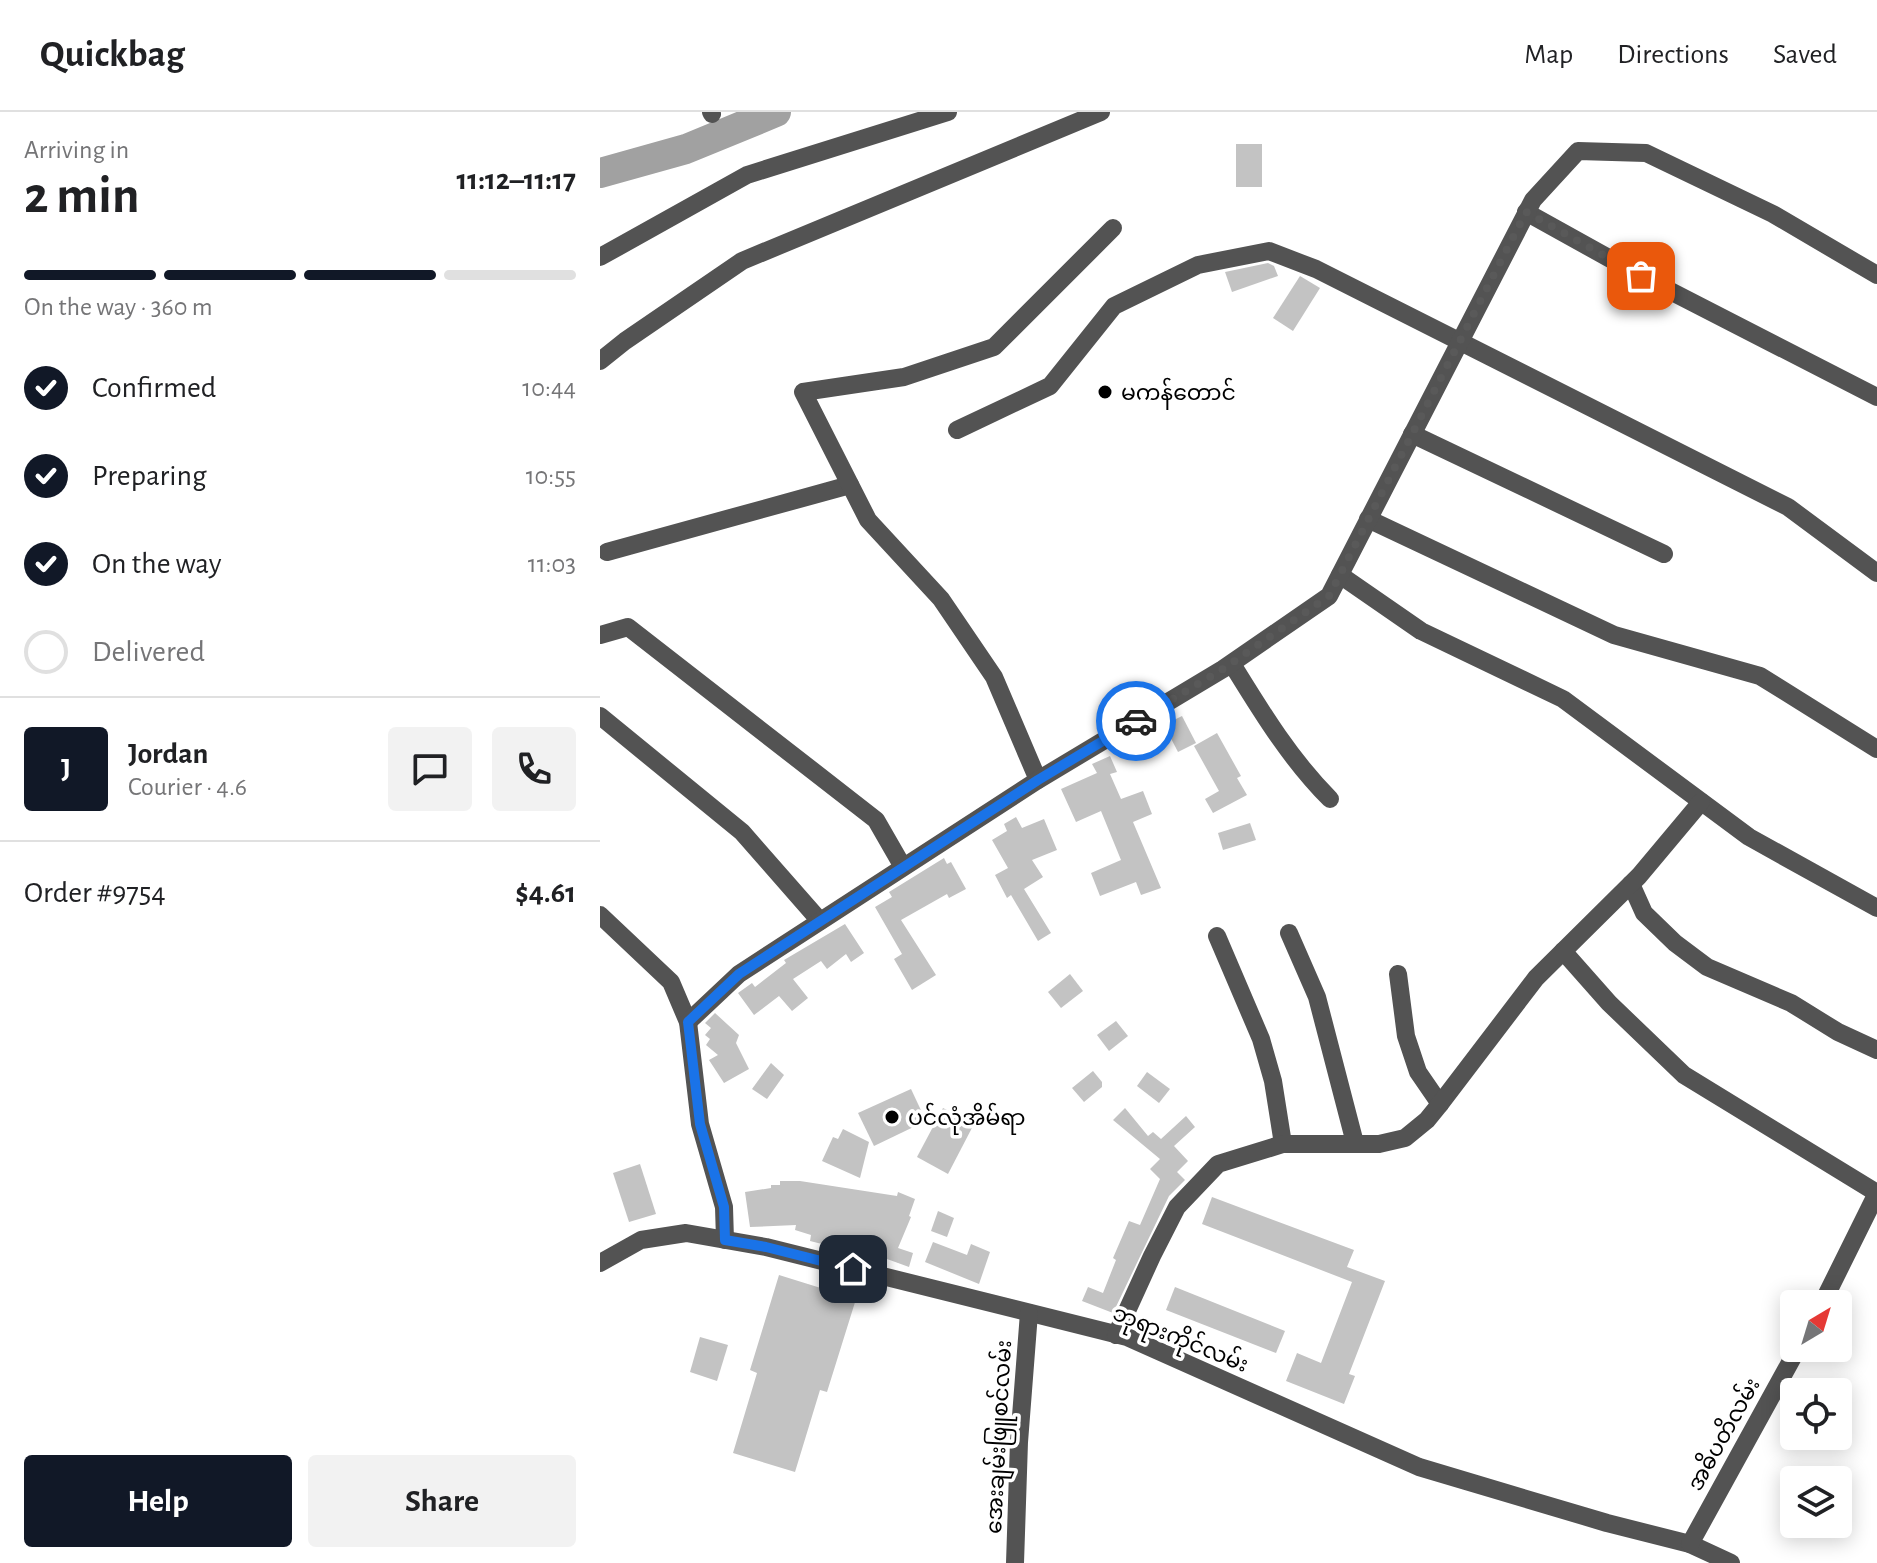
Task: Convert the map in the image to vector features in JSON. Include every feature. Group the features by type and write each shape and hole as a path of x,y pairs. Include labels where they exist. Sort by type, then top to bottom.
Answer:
{"street":[{"path":"600,257 747,175 948,112"},
{"path":"600,361 742,261 1101,112"},
{"path":"688,1022 739,974 1038,780 1232,664 1329,596 1526,212 1533,200 1578,151 1646,153 1773,214 1877,275"},
{"path":"1526,212 1695,305 1877,397"},
{"path":"1038,780 994,677 941,599 868,520 803,392 904,377 994,347 1113,228"},
{"path":"957,430 1050,386 1114,306 1198,265 1269,251 1316,269 1788,507 1877,573"},
{"path":"1412,434 1664,554"},
{"path":"602,552 850,485"},
{"path":"1368,519 1614,635 1760,676 1877,749"},
{"path":"1340,575 1421,631 1563,699 1749,837 1877,908"},
{"path":"600,635 628,627 876,820 903,867"},
{"path":"1232,664 1267,721 1330,799"},
{"path":"600,716 742,832 820,921"},
{"path":"1116,1335 1177,1207 1218,1164 1283,1144 1379,1144 1405,1138 1427,1120 1536,978 1631,884 1701,802"},
{"path":"1631,884 1644,913 1675,943 1707,967 1791,1003 1838,1032 1877,1050"},
{"path":"600,915 671,982 688,1022 700,1124 724,1207 725,1240"},
{"path":"1289,933 1317,997 1355,1143"},
{"path":"1217,936 1261,1039 1273,1081 1283,1144"},
{"path":"1563,951 1609,1003 1684,1075 1877,1193 1829,1290"},
{"path":"1398,974 1406,1036 1418,1072 1440,1104"},
{"name":"ဘုရားကိုင်လမ်း","path":"600,1263 641,1240 686,1233 766,1247 1116,1335 1419,1467 1607,1523 1690,1544 1731,1563"},
{"name":"အေးချမ်းဖြူစင်လမ်း","path":"1015,1563 1019,1442 1029,1313"},
{"name":"အဓိပတိလမ်း","path":"1690,1544 1790,1362"}],"building":[{"path":"1236,144 1262,144 1262,187 1236,187"},
{"path":"1268,263 1274,266 1278,276 1232,292 1225,272"},
{"path":"1300,276 1320,288 1293,331 1273,318"},
{"path":"1182,716 1196,743 1178,752 1164,725"},
{"path":"1217,733 1241,776 1237,778 1247,795 1213,813 1205,799 1219,791 1194,746"},
{"path":"1110,756 1117,772 1110,774 1121,799 1143,791 1152,814 1133,822 1161,888 1141,895 1136,882 1100,896 1091,873 1121,860 1101,811 1076,822 1061,789 1097,773 1092,764"},
{"path":"1016,817 1022,828 1044,819 1057,850 1032,860 1043,877 1024,889 1051,933 1038,941 1011,895 1007,898 995,875 1008,868 992,840 1007,831 1004,824"},
{"path":"1250,823 1256,840 1223,850 1218,833"},
{"path":"944,858 947,864 951,862 966,889 949,898 947,894 901,920 936,975 912,990 894,959 902,954 875,907 892,897 889,892"},
{"path":"845,924 864,953 851,962 846,954 827,969 821,961 793,979 808,998 792,1011 779,996 754,1015 738,993 752,983 755,987 786,963 784,960"},
{"path":"1070,974 1083,991 1061,1008 1048,992"},
{"path":"715,1013 739,1035 736,1043 749,1069 724,1083 709,1060 718,1055 706,1045 710,1039 705,1035 711,1028 705,1023"},
{"path":"1116,1021 1128,1036 1109,1051 1097,1035"},
{"path":"771,1063 784,1075 767,1099 752,1089"},
{"path":"1093,1071 1102,1082 1102,1087 1084,1102 1072,1088"},
{"path":"1147,1072 1170,1089 1159,1103 1137,1086"},
{"name":"ပင်လုံအိမ်ရာ","path":"911,1089 926,1121 874,1146 858,1113"},
{"name":"ပင်လုံအိမ်ရာ","path":"943,1108 974,1124 948,1174 917,1157"},
{"path":"1125,1108 1148,1136 1153,1132 1161,1139 1186,1116 1195,1127 1174,1146 1188,1161 1177,1172 1185,1180 1169,1196 1113,1313 1082,1301 1088,1287 1103,1293 1116,1260 1113,1258 1129,1221 1140,1225 1160,1179 1150,1169 1160,1159 1113,1120"},
{"path":"843,1129 869,1142 860,1178 822,1161 833,1137 838,1139"},
{"path":"640,1164 656,1214 629,1222 613,1173"},
{"path":"780,1181 800,1181 897,1196 898,1192 915,1199 898,1248 913,1253 909,1267 843,1243 827,1240 826,1245 810,1241 811,1235 795,1230 796,1225 750,1227 745,1192 771,1188 771,1185 780,1185"},
{"path":"1212,1197 1354,1250 1347,1267 1385,1281 1349,1374 1355,1376 1344,1404 1286,1381 1297,1353 1321,1363 1352,1282 1202,1224"},
{"path":"938,1211 954,1218 947,1237 931,1231"},
{"path":"933,1242 967,1255 971,1244 990,1252 979,1284 925,1262"},
{"path":"779,1275 856,1299 827,1392 820,1390 795,1472 733,1453 757,1373 750,1370"},
{"path":"1175,1287 1285,1331 1276,1353 1166,1310"},
{"path":"700,1337 728,1345 717,1381 690,1372"}],"waterway":[{"path":"600,173 686,149 776,112"}],"way so far":[{"path":"1136,721 1223,669 1329,596 1526,212 1641,276"}],"place":[{"name":"မကန်တောင်","path":"1105,392"},
{"name":"ပင်လုံအိမ်ရာ","path":"892,1117"}],"route":[{"path":"853,1269 725,1240 724,1207 700,1124 688,1022 739,974 1038,780 1136,721"}]}
